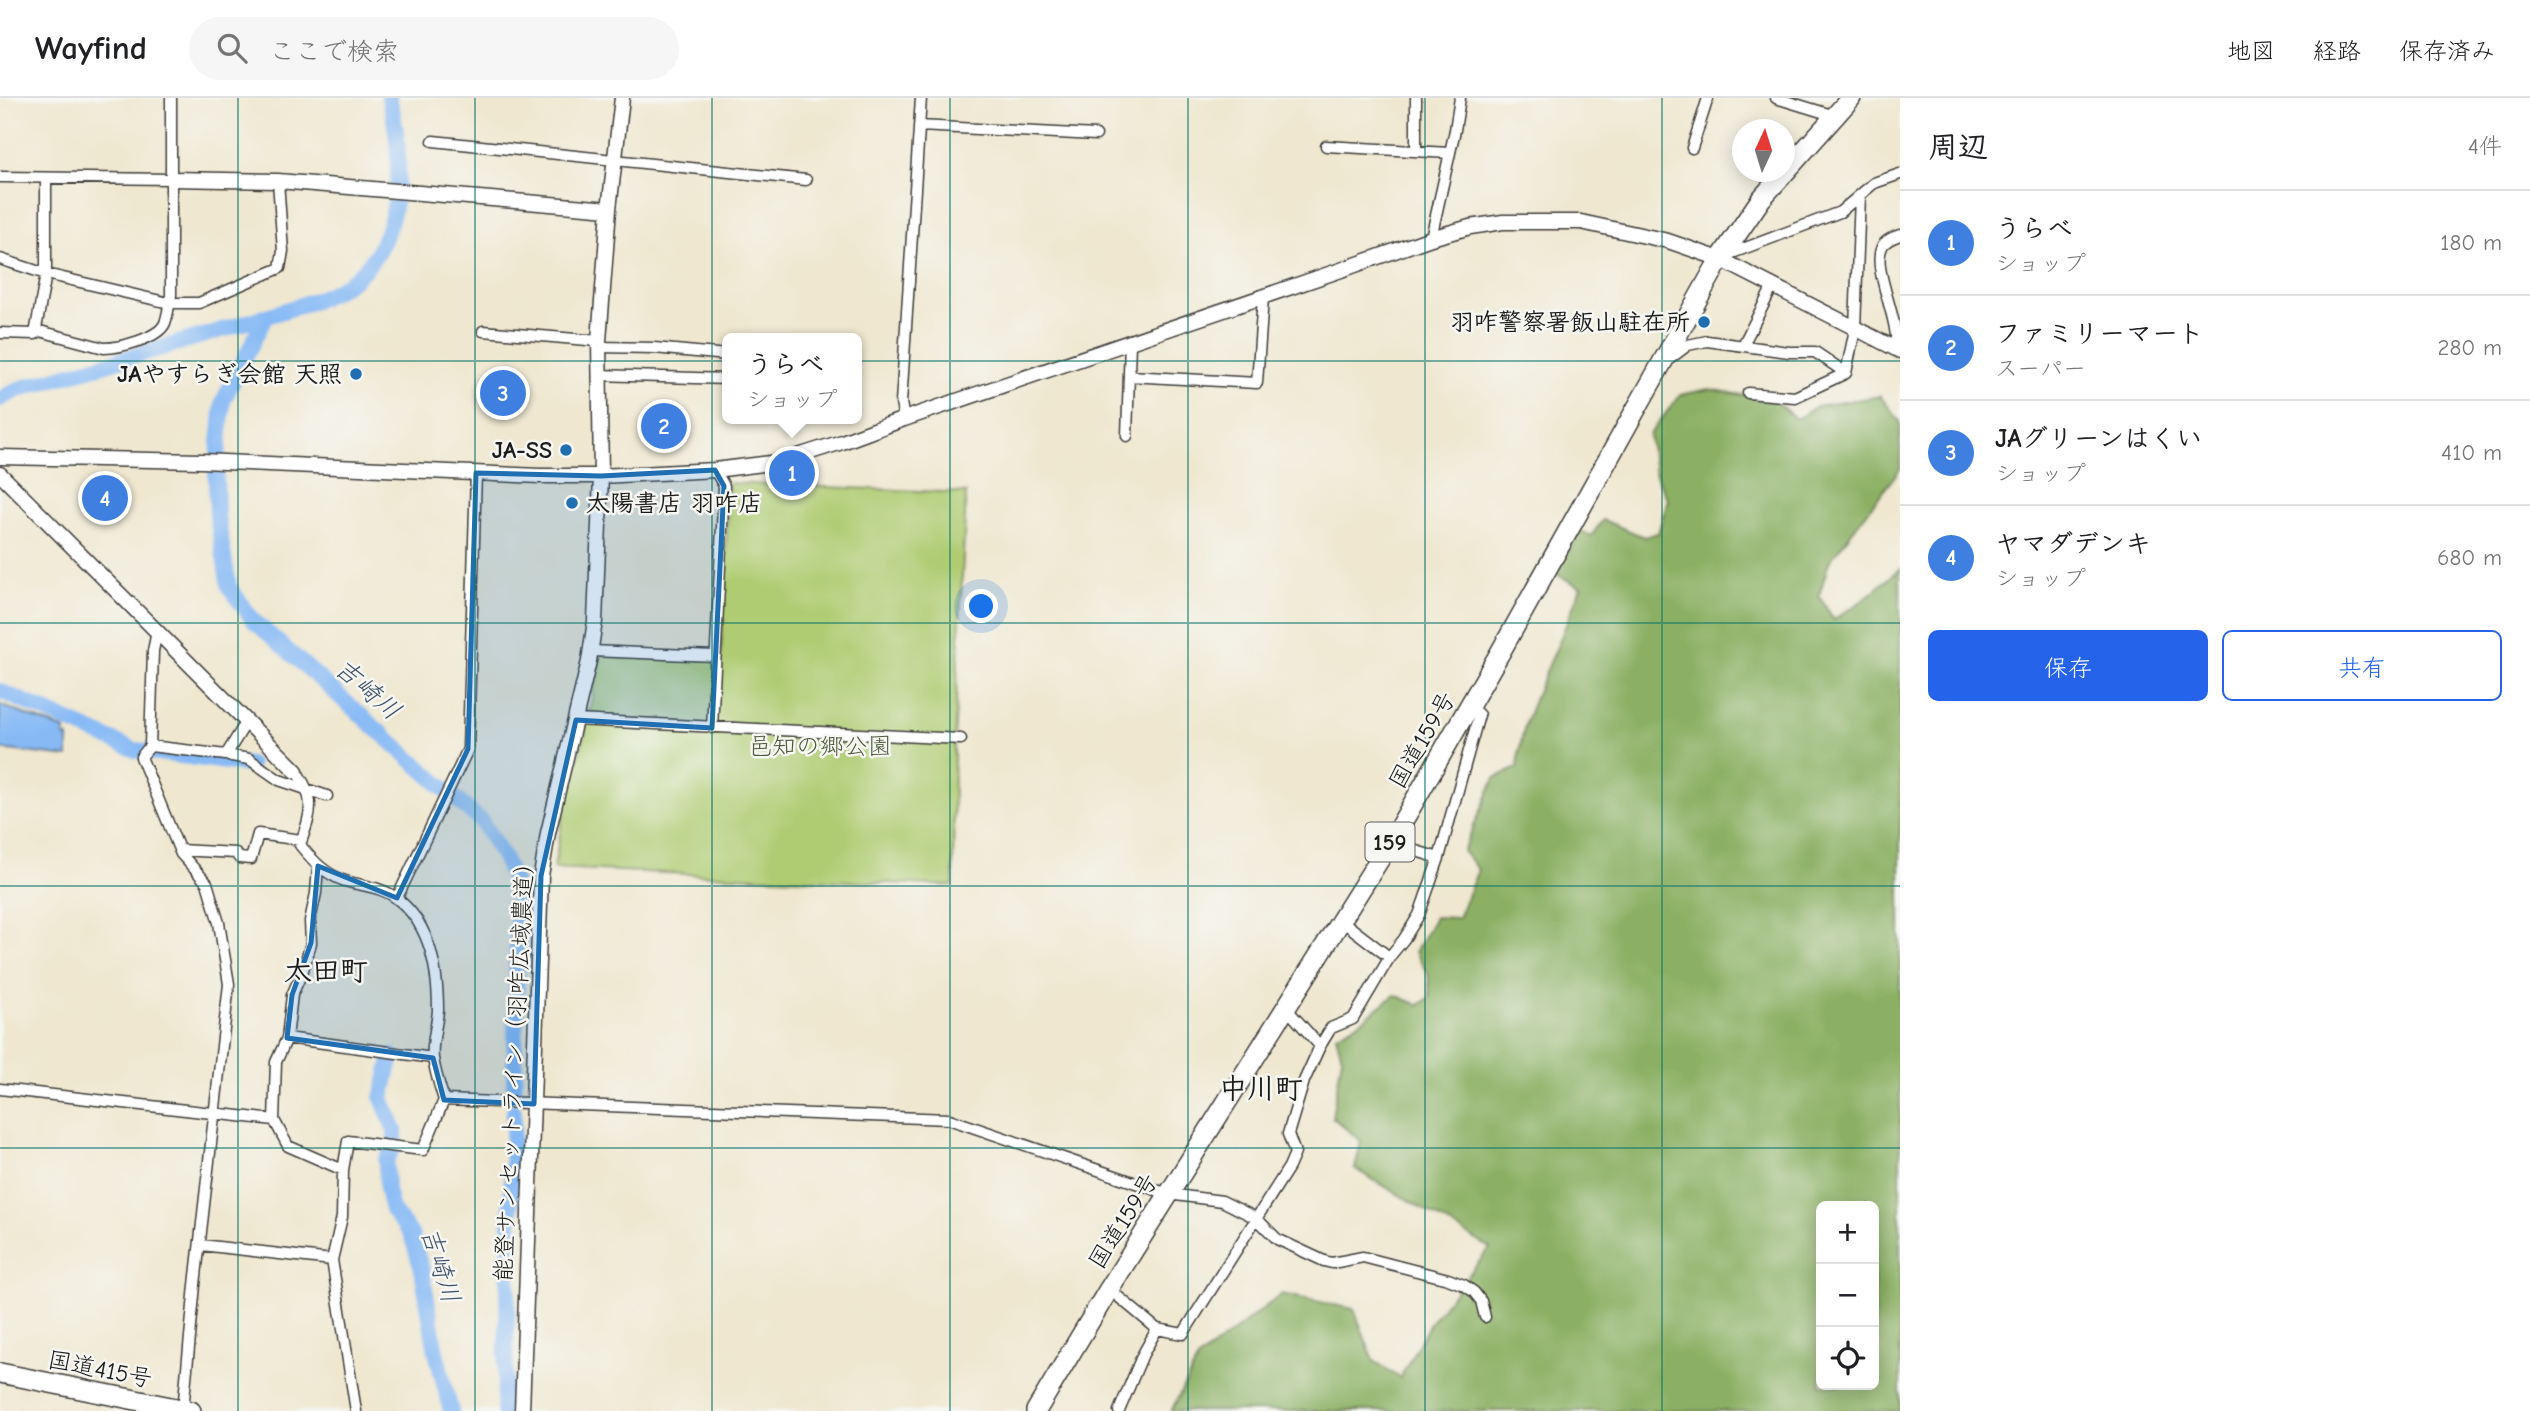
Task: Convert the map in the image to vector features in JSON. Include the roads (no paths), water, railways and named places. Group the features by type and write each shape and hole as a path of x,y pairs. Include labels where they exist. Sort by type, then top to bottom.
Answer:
{"highway":[{"name":"国道159号","path":"1036,1411 1168,1194 1390,843 1470,706 1720,259 1761,198 1851,98"},
{"name":"国道415号","path":"0,1373 187,1410"}],"street":[{"path":"36,330 112,348 157,334 165,323 169,303 171,98"},
{"name":"能登サンセットライン（羽咋広域農道）","path":"522,1411 541,876 595,621 601,476 599,344 608,209 622,98"},
{"path":"904,419 901,404 921,98"},
{"path":"1416,98 1416,151"},
{"path":"1430,238 1460,98"},
{"path":"1692,148 1708,98"},
{"path":"1776,98 1835,116"},
{"path":"919,126 1096,135"},
{"path":"433,141 806,180"},
{"path":"1326,146 1450,153"},
{"path":"1720,259 1746,246 1840,212 1874,183 1900,174"},
{"path":"0,177 278,181 608,209"},
{"path":"0,333 35,334 46,274 46,178"},
{"path":"0,258 46,274 169,303 199,303 279,268 283,251 278,181"},
{"path":"1846,373 1855,329 1860,195"},
{"path":"0,457 202,461 601,476 715,470 779,462 1430,238 1470,227 1503,222 1581,222 1668,241 1720,259 1898,350 1898,324 1890,307 1880,257 1882,247 1888,240 1900,234"},
{"path":"1743,345 1773,286"},
{"path":"1129,376 1257,383 1262,297"},
{"path":"484,331 722,355"},
{"path":"1660,365 1689,345 1707,341 1789,352 1815,352 1846,373"},
{"path":"1127,436 1130,342"},
{"path":"1748,393 1795,397 1846,373"},
{"path":"598,374 722,379"},
{"path":"712,728 724,485 715,470"},
{"path":"397,898 468,749 476,473"},
{"path":"0,474 296,771 307,786 312,804 300,845 318,866 343,880 383,890 397,898 420,924 427,938 435,974 438,1010 433,1058 444,1100 424,1150 348,1141 343,1170 342,1217 332,1260 356,1411"},
{"path":"157,631 153,651 147,750 141,757 179,850 207,883 219,923 229,984 195,1285 187,1410"},
{"path":"590,651 715,656"},
{"path":"1109,1289 1157,1329 1183,1334 1289,1167 1295,1153 1288,1134 1304,1081 1320,1046 1331,1028 1353,1019 1419,915 1439,859 1479,715 1470,706"},
{"path":"576,720 961,739"},
{"path":"226,755 247,721"},
{"path":"147,750 249,759 279,780 327,796"},
{"path":"179,850 236,853 239,858 251,859 258,834 301,840"},
{"path":"1390,843 1439,859"},
{"path":"318,866 310,921 311,943 292,995 287,1038 276,1062 274,1120 288,1146 343,1170"},
{"path":"1342,922 1390,957"},
{"path":"1286,1008 1320,1046"},
{"path":"287,1038 433,1058"},
{"path":"0,1089 274,1120"},
{"path":"444,1100 949,1119 1168,1194 1222,1201 1256,1218 1273,1236 1324,1261 1332,1263 1363,1257 1464,1285 1481,1301 1485,1317"},
{"path":"201,1245 332,1260"},
{"path":"1119,1411 1143,1354 1157,1329"}],"water":[{"path":"0,705 65,730 64,736 68,737 68,757 0,749"}],"waterway":[{"name":"吉崎川","path":"0,399 19,389 297,307 353,280 377,252 387,232 393,210 398,165 397,141 389,98"},
{"name":"吉崎川","path":"266,316 223,401 216,476 217,516 229,587 254,621 482,822 503,857 518,892 514,1095"},
{"name":"吉崎川","path":"0,691 135,750 250,765"},
{"name":"吉崎川","path":"392,1056 382,1098 395,1130 395,1144 386,1161 387,1190 392,1210 411,1234 422,1270 436,1352 451,1411"},
{"name":"吉崎川","path":"504,1411 514,1111"}],"place":[{"name":"羽咋警察署飯山駐在所","path":"1704,322"},
{"name":"JAやすらぎ会館 天照","path":"356,374"},
{"name":"JAグリーンはくい","path":"503,393"},
{"name":"ファミリーマート","path":"664,426"},
{"name":"JA-SS","path":"566,450"},
{"name":"うらべ","path":"792,473"},
{"name":"ヤマダデンキ","path":"105,498"},
{"name":"太陽書店 羽咋店","path":"572,503"}],"district":[{"name":"太田町","path":"326,970"},
{"name":"中川町","path":"1261,1088"}],"park label":[{"name":"邑知の郷公園","path":"820,746"}]}
